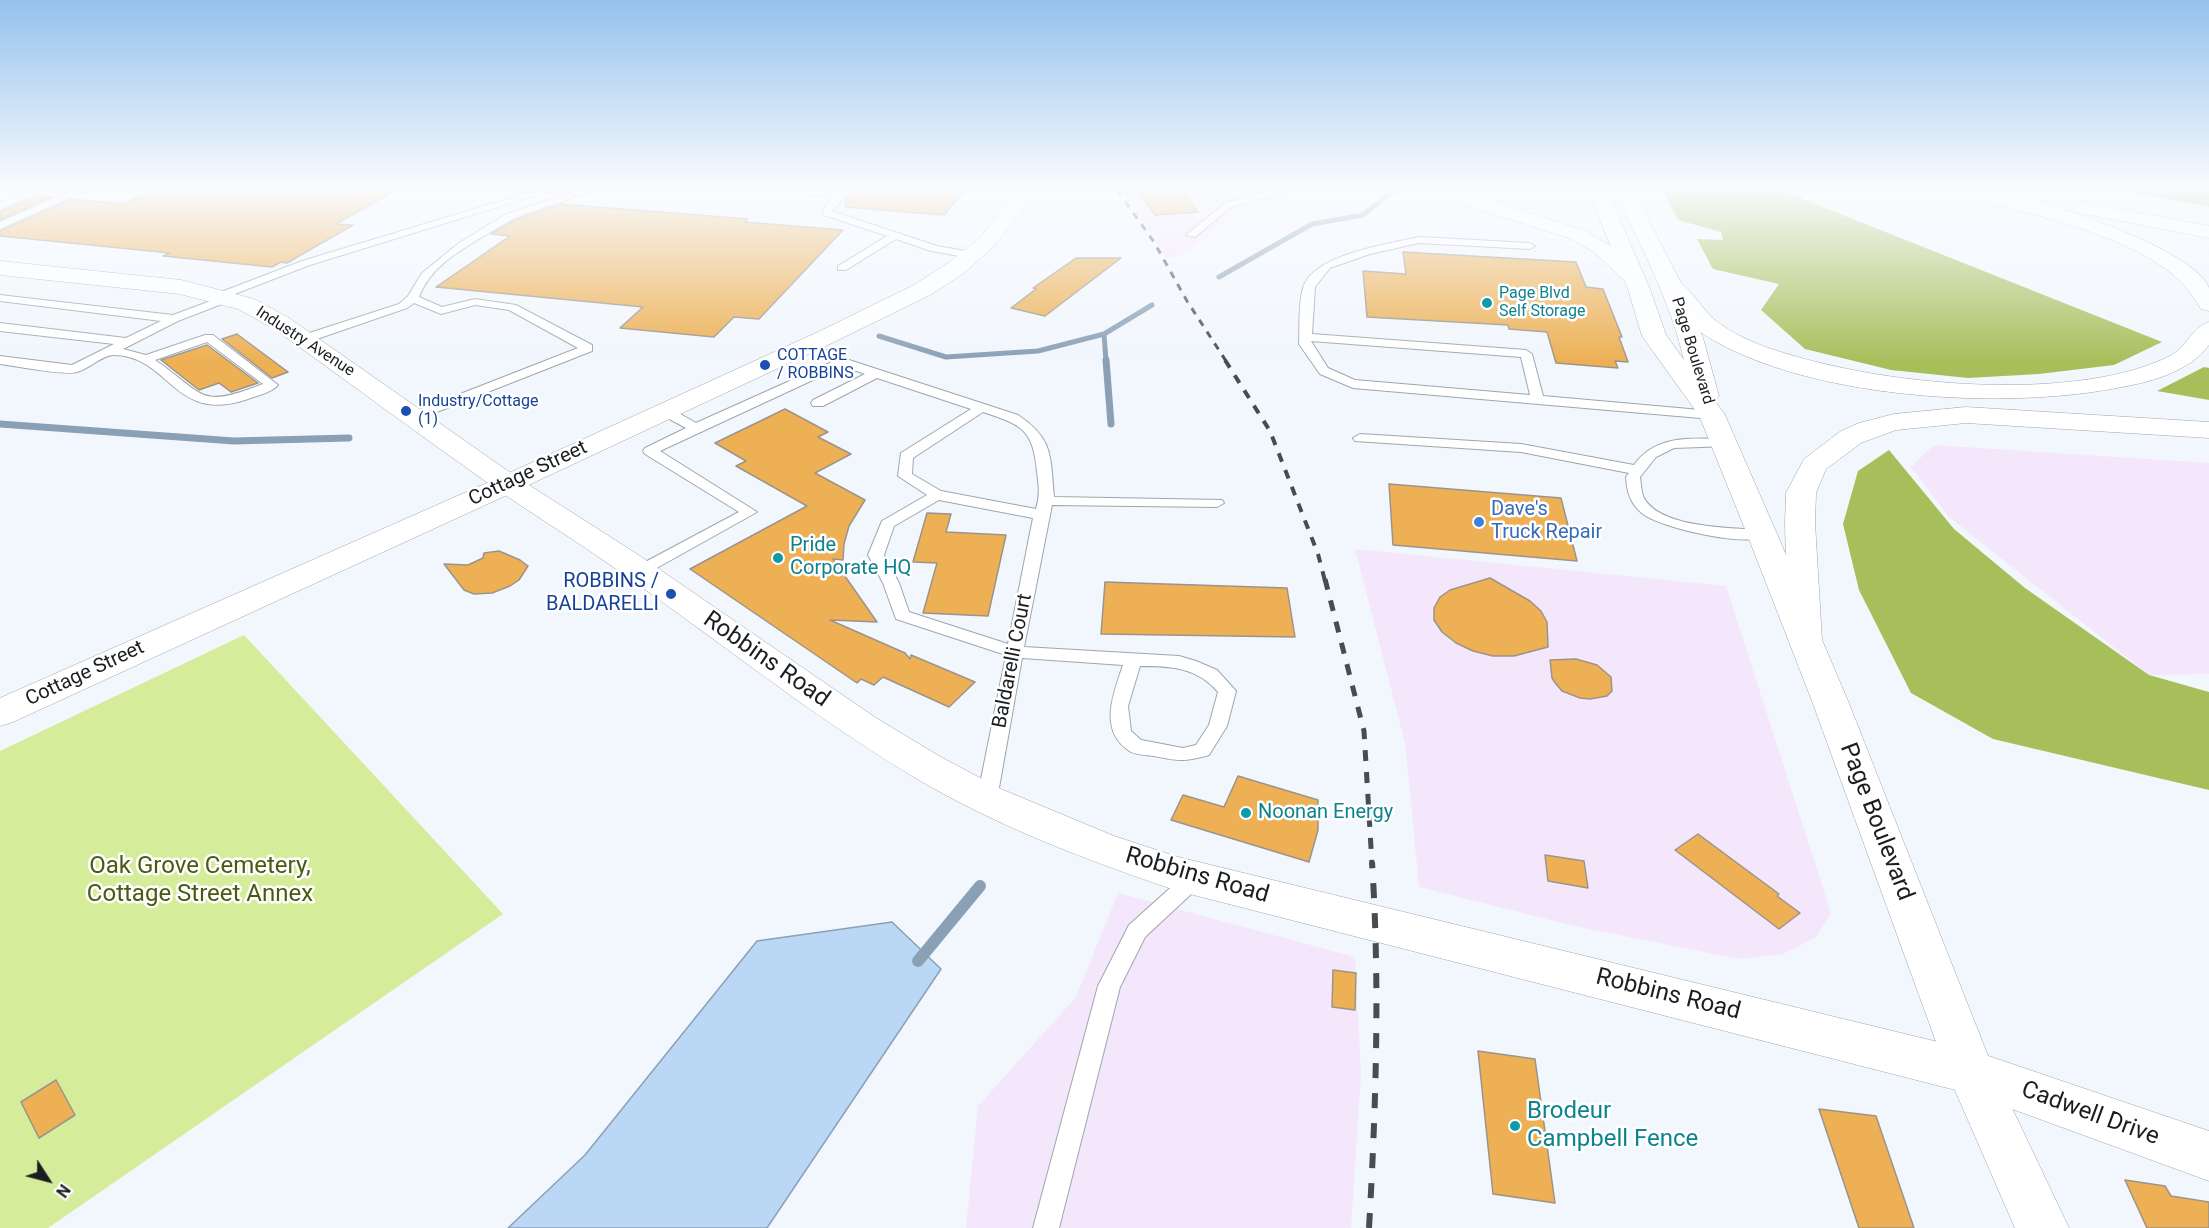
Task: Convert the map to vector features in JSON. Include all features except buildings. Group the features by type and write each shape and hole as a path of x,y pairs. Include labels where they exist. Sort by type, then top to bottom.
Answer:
{"main road":[{"name":"Cottage Street","path":"0,713 508,484 807,345 922,290 981,247"},
{"path":"1600,247 1635,278"},
{"name":"Page Boulevard","path":"1622,247 1635,278 1654,336 1712,415"},
{"name":"Page Boulevard","path":"1652,247 1670,283 1691,339 1712,415 1805,640 1971,1072 2042,1228"},
{"path":"2140,247 2183,272 2201,291 2209,304"},
{"name":"Industry Avenue","path":"0,268 168,285 246,304 281,323 508,484"},
{"path":"1670,283 1707,324 1729,339 1763,356 1841,377 1938,389 2036,390 2114,382 2152,371 2182,358 2191,351 2209,328"},
{"path":"1805,640 1800,523 1802,493 1814,465 1851,437 1894,422 1966,415 2048,418 2209,430"},
{"name":"Robbins Road","path":"508,484 640,571 863,728 987,799 1100,848 1195,878 1971,1072"},
{"name":"Cadwell Drive","path":"1971,1072 2209,1156"}],"lane":[{"path":"0,360 74,369 174,319 224,297 306,263 358,247"},
{"path":"304,339 403,306 413,298 415,288 433,267 463,247"},
{"path":"842,268 876,247"},
{"path":"930,247 971,255"},
{"path":"1388,247 1326,266 1309,287 1305,344 1324,371 1353,384 1712,415"},
{"path":"0,298 174,319"},
{"path":"413,298 441,311 475,302 512,307 588,348 414,417"},
{"path":"0,327 129,342"},
{"path":"1305,337 1526,354 1537,399"},
{"path":"111,351 145,359 190,396 207,401 236,398 272,385 208,338 145,359"},
{"name":"Baldarelli Court","path":"807,345 842,362 1013,418 1031,430 1042,447 1042,513 987,799"},
{"path":"640,571 750,512 650,451 842,362"},
{"path":"818,403 876,373"},
{"path":"981,408 906,456 905,476 938,495 1042,513 1217,503"},
{"path":"665,411 696,428"},
{"path":"1360,438 1521,448 1637,470"},
{"path":"1723,443 1686,442 1667,445 1650,453 1633,477 1636,498 1645,509 1690,529 1762,534"},
{"path":"938,495 887,524 876,555 891,583 902,615 1015,652 1133,660 1188,664 1212,674 1227,691 1218,726 1202,750 1183,755 1135,746 1122,733 1119,706 1133,660"},
{"path":"1048,1224 1109,986 1137,931 1195,878"}],"shaded area":[{"path":"1160,247 1192,247 1180,256 1167,258"},
{"path":"1934,445 2209,463 2209,674 2149,675 1949,517 1911,467"},
{"path":"1355,549 1726,586 1831,913 1816,937 1783,954 1738,959 1574,926 1419,887 1405,743"},
{"path":"1118,893 1355,957 1361,1075 1351,1228 966,1228 978,1106 1076,997"}],"green space":[{"path":"1701,247 1924,247 2162,342 2114,365 2039,374 1968,378 1891,370 1805,349 1761,310 1779,284 1713,269"},
{"path":"2204,367 2209,368 2209,400 2157,391"},
{"path":"1889,450 1954,529 2025,588 2149,675 2209,692 2209,790 1993,739 1911,693 1859,590 1843,524 1858,471"},
{"name":"Oak Grove Cemetery, Cottage Street Annex","path":"244,635 503,914 48,1228 0,1228 0,751"}],"water":[{"path":"892,922 941,969 767,1228 508,1228 585,1155 757,941"}],"waterway":[{"path":"1219,277 1271,247"},
{"path":"1104,334 1152,305"},
{"path":"879,336 946,357 1038,351 1104,334"},
{"path":"1104,334 1106,361"},
{"path":"1106,360 1111,424"},
{"path":"0,424 234,441 349,438"},
{"path":"918,961 980,886"}],"railway":[{"path":"1157,247 1187,301 1226,361"},
{"path":"1225,360 1270,431 1318,554 1325,581"},
{"path":"1325,579 1364,731 1372,864"},
{"path":"1369,1228 1376,1045 1376,954 1372,862"}],"place":[{"name":"Page Blvd Self Storage","path":"1487,303"},
{"name":"COTTAGE / ROBBINS","path":"765,365"},
{"name":"Industry/Cottage (1)","path":"406,411"},
{"name":"Dave's Truck Repair","path":"1479,522"},
{"name":"Pride Corporate HQ","path":"778,558"},
{"name":"ROBBINS / BALDARELLI","path":"671,594"},
{"name":"Noonan Energy","path":"1246,813"},
{"name":"Brodeur Campbell Fence","path":"1515,1126"}]}
